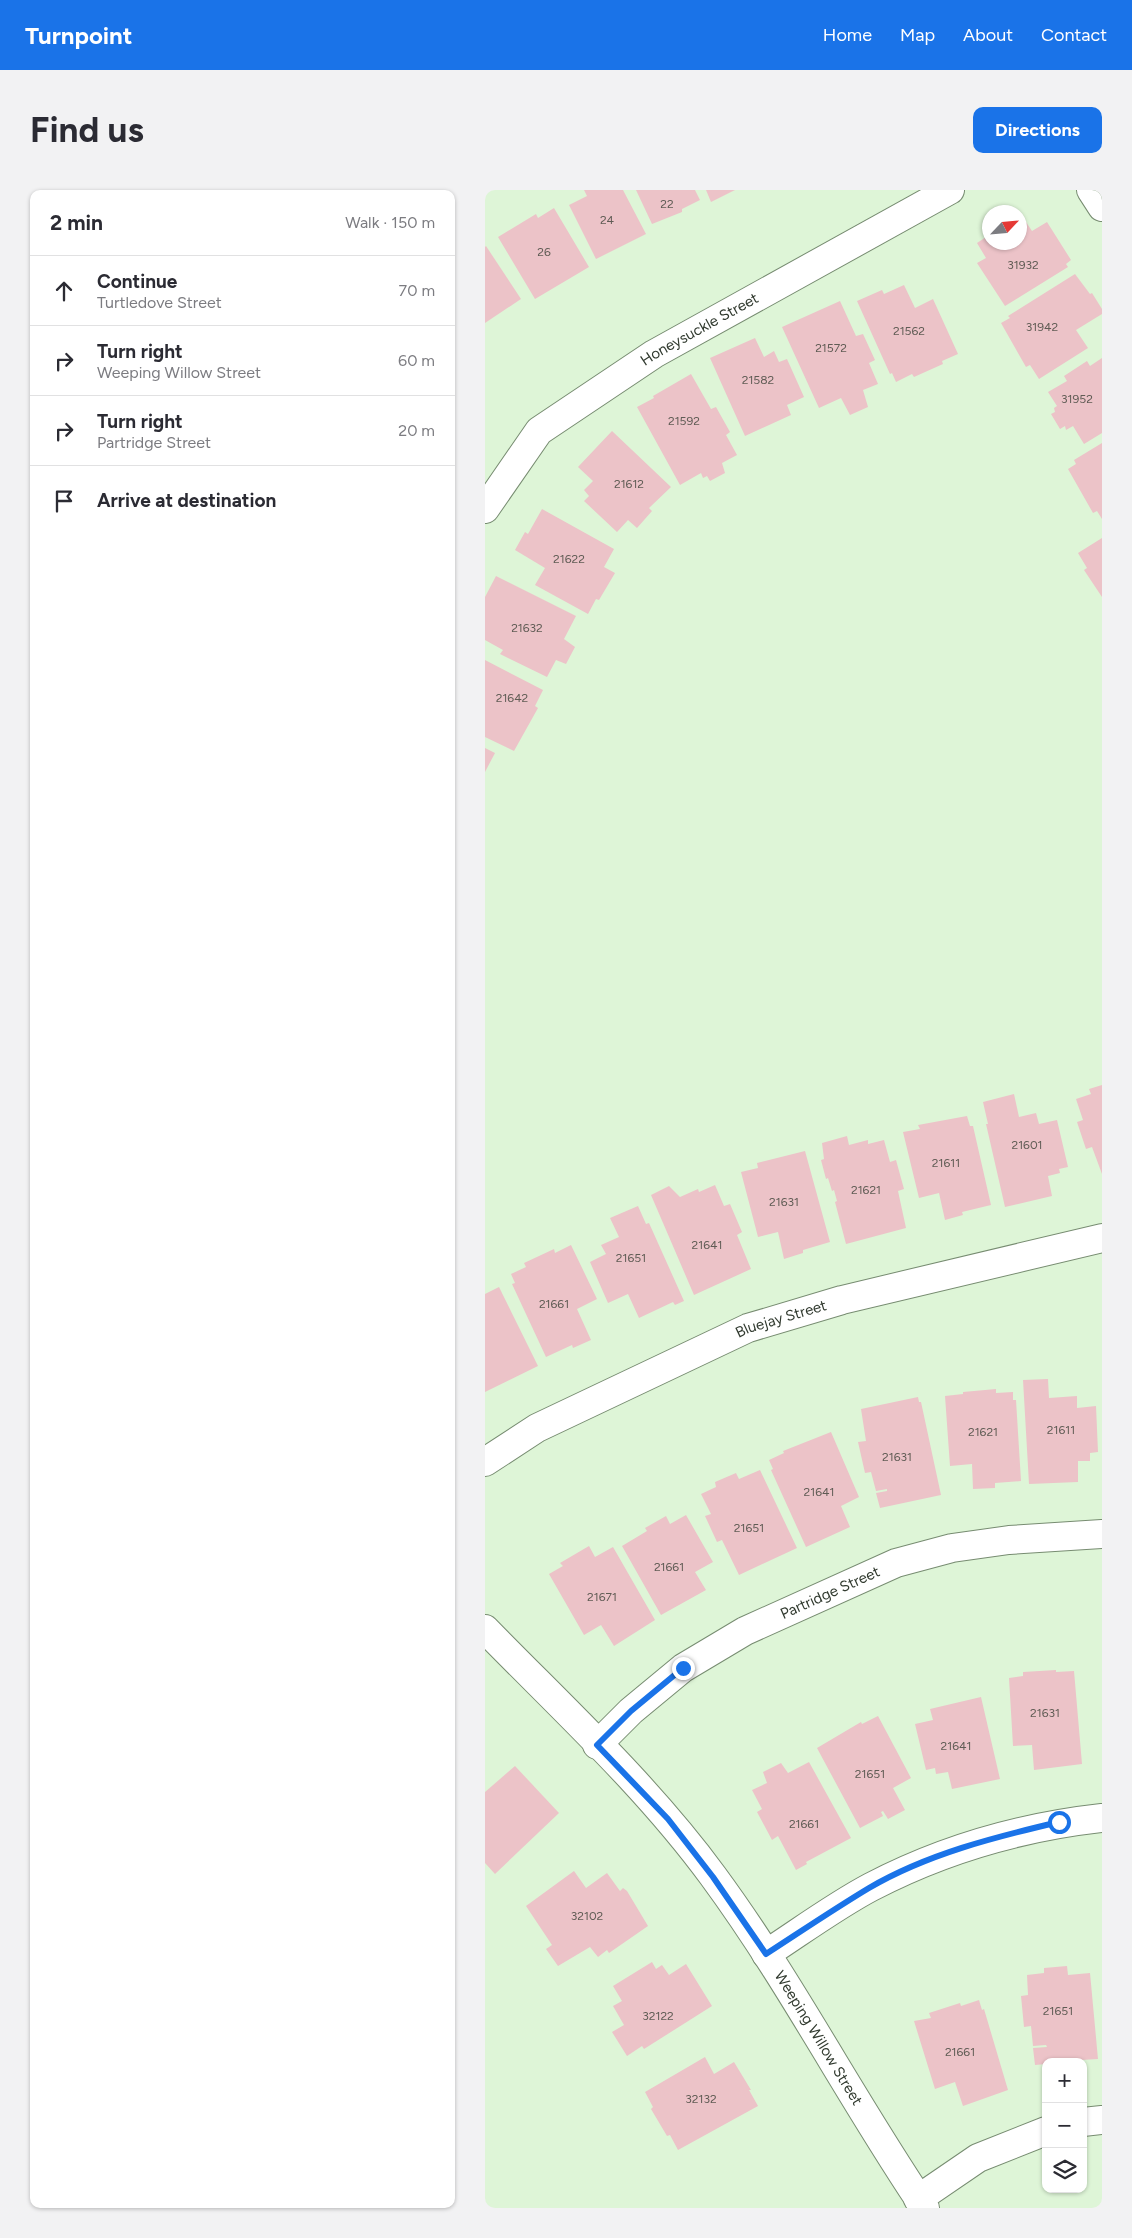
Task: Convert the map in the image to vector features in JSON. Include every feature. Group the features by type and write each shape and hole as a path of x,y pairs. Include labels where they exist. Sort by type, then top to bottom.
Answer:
{"street":[{"name":"Honeysuckle Street","path":"485,509 539,431 654,354 949,190"},
{"path":"1091,190 1102,207"},
{"name":"Bluejay Street","path":"485,1462 537,1428 748,1328 842,1300 1102,1238"},
{"name":"Partridge Street","path":"597,1745 631,1711 683,1668 745,1632 896,1563 961,1547 1009,1540 1102,1534"},
{"name":"Weeping Willow Street","path":"485,1629 668,1819 713,1877 766,1954 922,2203"},
{"path":"766,1954 870,1887 937,1856 1002,1835 1059,1822 1102,1818"},
{"path":"1087,2122 1102,2120"},
{"path":"922,2203 978,2158 1042,2133"}],"building":[{"path":"584,190 623,190 646,234 596,259 569,205 587,196"},
{"path":"636,190 695,190 700,200 682,209 682,212 652,224"},
{"path":"706,190 735,190 711,202"},
{"path":"554,208 589,267 535,299 498,237 536,214 538,218"},
{"path":"1047,222 1071,260 1066,264 1068,267 1005,306 977,263 986,258 977,243 982,240 982,250 1027,250 1027,224 1032,231"},
{"path":"485,247 521,299 485,323"},
{"path":"1075,274 1090,294 1092,293 1102,309 1102,314 1076,330 1088,348 1039,379 1030,365 1026,367 1001,323 1010,318 1008,316"},
{"path":"904,285 915,308 933,299 958,354 942,361 943,364 914,377 912,374 896,382 892,373 890,374 857,301 882,290 884,294"},
{"path":"840,301 856,336 863,334 875,360 869,363 878,384 863,390 868,407 850,415 841,398 819,408 782,327"},
{"path":"755,338 764,357 774,351 779,362 787,359 804,397 787,405 791,415 745,436 710,358"},
{"path":"1102,358 1102,433 1084,444 1073,426 1066,430 1065,426 1060,429 1051,414 1055,412 1054,408 1057,406 1048,392 1067,381 1064,376 1087,361 1090,366"},
{"path":"691,374 711,409 716,407 730,432 726,435 737,455 722,463 725,473 710,481 707,476 703,478 701,473 680,485 637,407"},
{"path":"612,431 671,487 649,508 652,511 637,528 628,520 617,532 584,501 589,496 584,490 593,481 578,467"},
{"path":"1102,443 1102,519 1097,511 1093,513 1068,469 1076,464 1074,460"},
{"path":"542,509 614,549 604,567 615,573 599,600 596,599 588,614 535,585 545,568 515,550 525,532 528,534"},
{"path":"1102,538 1102,597 1084,570 1087,568 1078,553"},
{"path":"496,576 576,616 564,639 575,647 566,664 556,660 547,677 500,654 503,650 485,640 485,597"},
{"path":"485,660 543,690 535,706 538,708 514,751 485,737"},
{"path":"485,748 495,753 485,772"},
{"path":"1102,1085 1102,1174 1092,1147 1086,1149 1077,1122 1083,1120 1076,1099 1091,1094 1089,1089"},
{"path":"1014,1094 1019,1117 1036,1113 1039,1124 1057,1120 1068,1167 1059,1169 1060,1173 1048,1176 1052,1196 1005,1207 986,1124 988,1124 983,1102"},
{"path":"967,1116 970,1126 973,1126 991,1205 962,1212 963,1215 945,1220 939,1193 919,1198 903,1132 920,1129 918,1125"},
{"path":"847,1136 849,1145 868,1140 868,1144 884,1140 890,1162 896,1160 904,1189 898,1191 906,1228 846,1244 835,1202 837,1201 834,1190 832,1191 828,1178 826,1179 821,1160 824,1159 822,1143"},
{"path":"805,1151 830,1242 803,1250 803,1253 784,1259 778,1232 758,1237 741,1172 758,1168 757,1163"},
{"path":"715,1185 724,1206 730,1204 742,1232 737,1235 751,1269 694,1295 651,1195 669,1186 680,1197 698,1189 699,1192"},
{"path":"638,1206 646,1224 649,1223 684,1301 675,1305 673,1302 639,1318 628,1294 608,1303 590,1262 606,1254 601,1245 619,1237 610,1218"},
{"path":"571,1245 597,1299 577,1309 591,1340 573,1348 572,1345 546,1357 512,1284 515,1283 511,1274 526,1267 524,1263 554,1249 555,1253"},
{"path":"499,1287 538,1366 485,1392 485,1294"},
{"path":"1048,1379 1049,1398 1077,1396 1077,1408 1096,1406 1098,1452 1090,1453 1090,1461 1078,1461 1078,1482 1029,1484 1023,1380"},
{"path":"996,1389 996,1393 1013,1392 1013,1400 1016,1400 1021,1481 995,1483 995,1488 973,1489 972,1464 950,1466 945,1396 963,1394 963,1392"},
{"path":"918,1397 919,1402 921,1402 941,1495 880,1508 876,1493 887,1491 887,1489 876,1491 871,1472 865,1473 858,1442 866,1441 861,1409"},
{"path":"831,1432 859,1497 841,1506 850,1527 806,1547 771,1470 773,1469 769,1460 784,1453 783,1451"},
{"path":"760,1470 797,1548 739,1575 722,1540 717,1542 705,1516 711,1514 701,1494 716,1487 715,1482 736,1473 739,1479"},
{"path":"686,1515 713,1562 695,1572 706,1590 661,1615 622,1546 647,1531 645,1528 666,1516 670,1524"},
{"path":"589,1546 595,1557 613,1547 655,1620 614,1646 601,1625 584,1635 549,1574 563,1566 560,1563"},
{"path":"1056,1670 1056,1672 1074,1671 1082,1764 1034,1770 1032,1745 1013,1746 1009,1678 1023,1676 1023,1672"},
{"path":"981,1697 1000,1779 952,1789 948,1772 936,1774 935,1768 926,1770 915,1724 933,1720 930,1709"},
{"path":"878,1716 911,1778 893,1788 905,1810 888,1819 883,1811 881,1812 883,1816 860,1828 817,1748 861,1722 862,1724"},
{"path":"809,1762 851,1838 806,1862 807,1864 796,1870 778,1836 772,1840 757,1812 762,1809 752,1790 767,1783 763,1772 781,1763 788,1773"},
{"path":"515,1766 559,1813 495,1874 485,1863 485,1792"},
{"path":"574,1871 586,1888 607,1873 620,1891 623,1888 627,1891 648,1926 609,1953 607,1950 598,1957 590,1947 558,1966 546,1949 552,1945 526,1906"},
{"path":"652,1962 656,1969 662,1965 669,1975 686,1964 712,2006 644,2049 642,2046 627,2056 612,2032 624,2025 613,2006 622,2001 613,1986"},
{"path":"1067,1966 1068,1975 1090,1973 1098,2059 1042,2058 1042,2064 1035,2065 1033,2048 1047,2047 1046,2045 1033,2046 1031,2026 1024,2027 1021,1996 1028,1995 1027,1975 1044,1973 1044,1968"},
{"path":"979,2000 982,2010 984,2009 1008,2090 963,2106 955,2082 935,2089 914,2021 931,2018 929,2013 960,2003 961,2006"},
{"path":"705,2057 714,2074 734,2062 751,2090 749,2090 758,2106 678,2150 670,2135 667,2136 651,2109 653,2107 645,2092"}],"route":[{"path":"683,1668 631,1711 597,1745 668,1819 713,1877 766,1954 870,1887 937,1856 1002,1835 1059,1822"}]}
